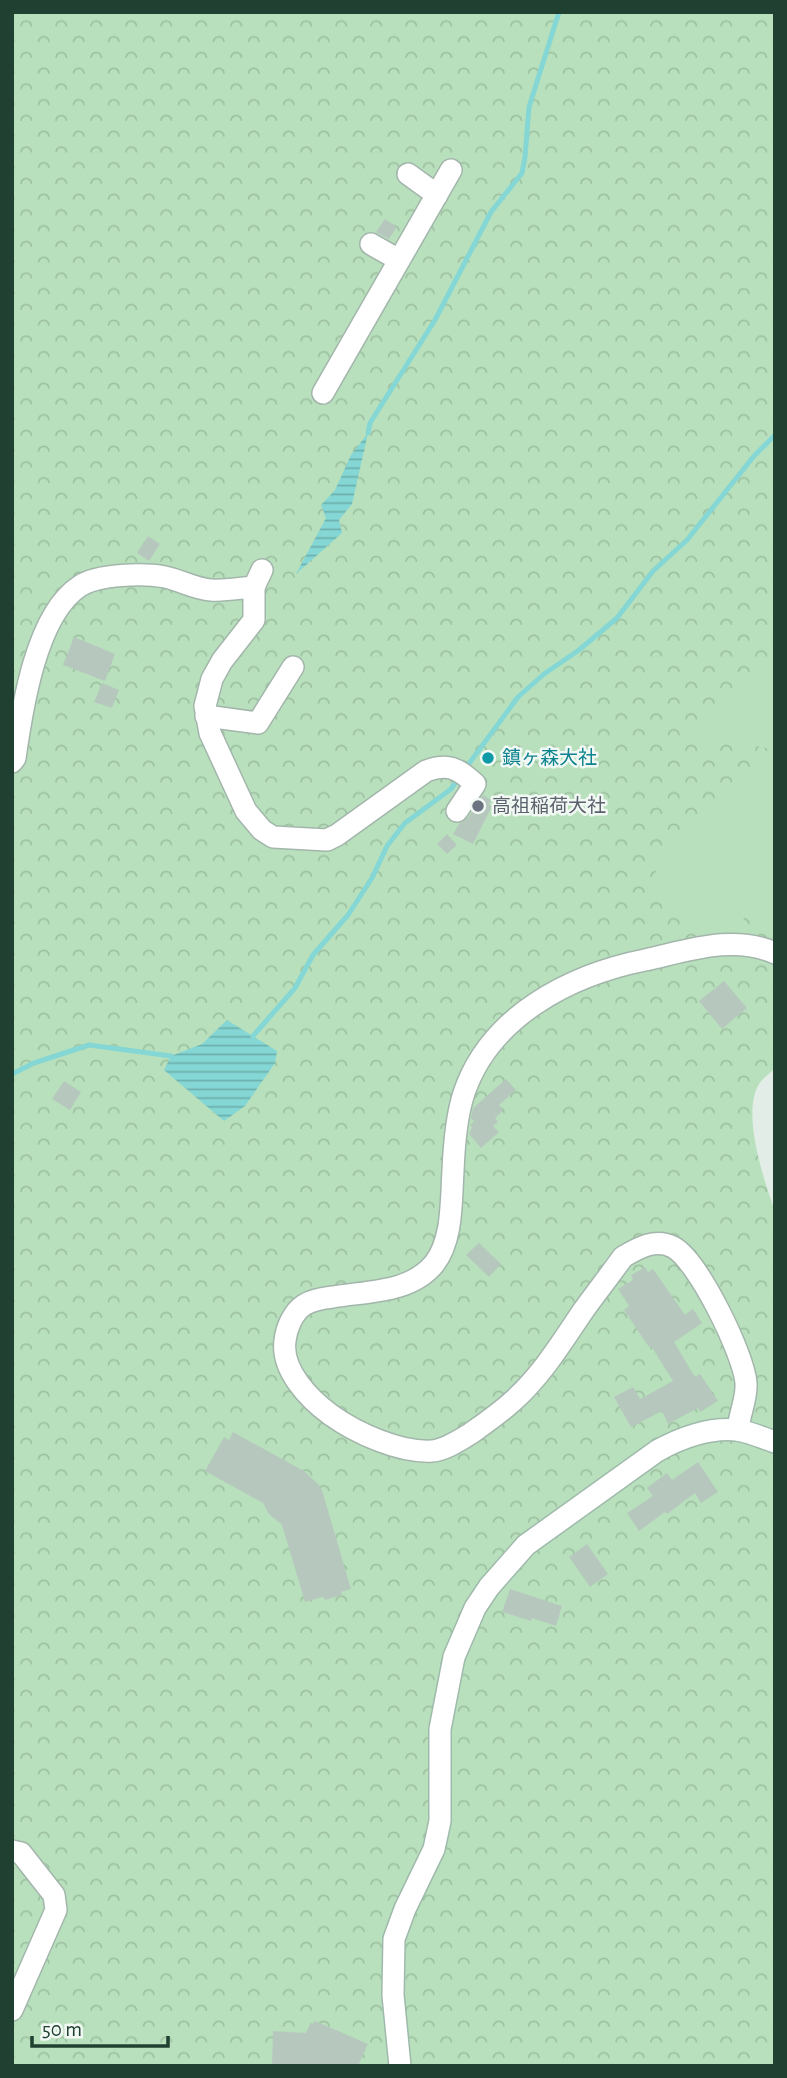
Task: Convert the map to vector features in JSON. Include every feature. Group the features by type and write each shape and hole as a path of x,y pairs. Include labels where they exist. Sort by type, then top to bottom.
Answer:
{"street":[{"path":"323,393 451,170"},
{"path":"408,174 437,195"},
{"path":"371,244 399,260"},
{"path":"12,762 15,758 15,730 45,632 62,601 81,585 108,576 164,577 210,590 258,578 254,620 222,661 212,679 205,706 210,733 246,811 262,830 273,837 327,840 426,771 439,766 453,768 475,784 457,811"},
{"path":"206,716 258,723 293,667"},
{"path":"738,1430 738,1417 746,1399 742,1364 715,1302 698,1274 674,1247 658,1243 641,1246 623,1258 549,1363 514,1401 454,1444 433,1451 402,1449 358,1431 332,1416 315,1402 288,1366 284,1352 285,1339 288,1327 303,1305 318,1300 398,1287 423,1275 435,1262 444,1248 447,1231 463,1095 477,1064 491,1043 520,1015 565,988 617,966 722,945 744,944 775,953"},
{"path":"400,2066 393,1995 394,1939 405,1909 434,1849 440,1821 440,1729 446,1692 454,1657 475,1608 489,1587 526,1545 657,1451 680,1438 738,1430 775,1442"},
{"path":"12,1851 21,1853 54,1895 56,1910 12,2010"}],"green space":[{"path":"12,12 775,12 775,1068 759,1084 752,1112 756,1147 775,1211 775,2066 12,2066"},
{"path":"775,646 775,750 694,733 769,660"},
{"path":"775,754 775,955 765,950 772,926 744,917 739,944 710,943 655,891 657,848 684,837 764,771"}],"water":[{"path":"368,433 352,504 339,520 342,533 296,574 326,518 321,505 335,490 351,455"},
{"path":"227,1020 277,1051 275,1063 245,1106 224,1121 164,1070 171,1056 202,1044"}],"building":[{"path":"385,219 397,227 389,239 376,232"},
{"path":"148,536 160,544 149,561 137,553"},
{"path":"74,637 115,654 105,681 63,665"},
{"path":"102,683 119,690 112,708 94,702"},
{"path":"483,795 491,800 489,804 492,806 473,844 453,834 459,824 468,818"},
{"path":"447,834 457,845 447,854 437,844"},
{"path":"724,981 747,1008 722,1029 699,1001"},
{"path":"506,1079 516,1090 499,1105 503,1111 495,1118 498,1122 493,1126 499,1132 481,1148 469,1134 472,1127 470,1125 474,1121 471,1118 473,1108"},
{"path":"64,1081 81,1092 70,1110 52,1099"},
{"path":"479,1243 501,1264 489,1277 466,1255"},
{"path":"645,1267 648,1272 653,1269 685,1315 693,1309 702,1323 674,1342 695,1377 700,1374 718,1401 700,1412 698,1408 668,1424 662,1411 631,1427 614,1397 633,1387 640,1399 673,1381 624,1310 629,1306 618,1289 633,1280 631,1275"},
{"path":"233,1432 304,1471 318,1484 351,1589 325,1600 323,1597 305,1602 282,1525 269,1514 263,1503 205,1471 224,1437 229,1440"},
{"path":"698,1462 718,1492 701,1503 695,1493 639,1531 627,1513 653,1496 647,1488 667,1473 672,1480"},
{"path":"587,1544 608,1574 590,1587 569,1557"},
{"path":"510,1589 562,1606 556,1626 502,1612"},
{"path":"315,2021 368,2044 358,2066 272,2066 273,2031 306,2033 311,2022 313,2024"}],"waterway":[{"path":"368,433 370,423 435,320 491,212 522,173 529,107 559,12"},
{"path":"465,769 518,697 617,618 653,571 687,540 754,456 775,435"},
{"path":"253,1036 295,988 313,955 348,915 372,878 387,846 405,823 451,789 459,777"},
{"path":"12,1074 34,1063 89,1045 171,1056"}],"place":[{"name":"鎮ヶ森大社","path":"488,758"},
{"name":"高祖稲荷大社","path":"478,806"}]}
